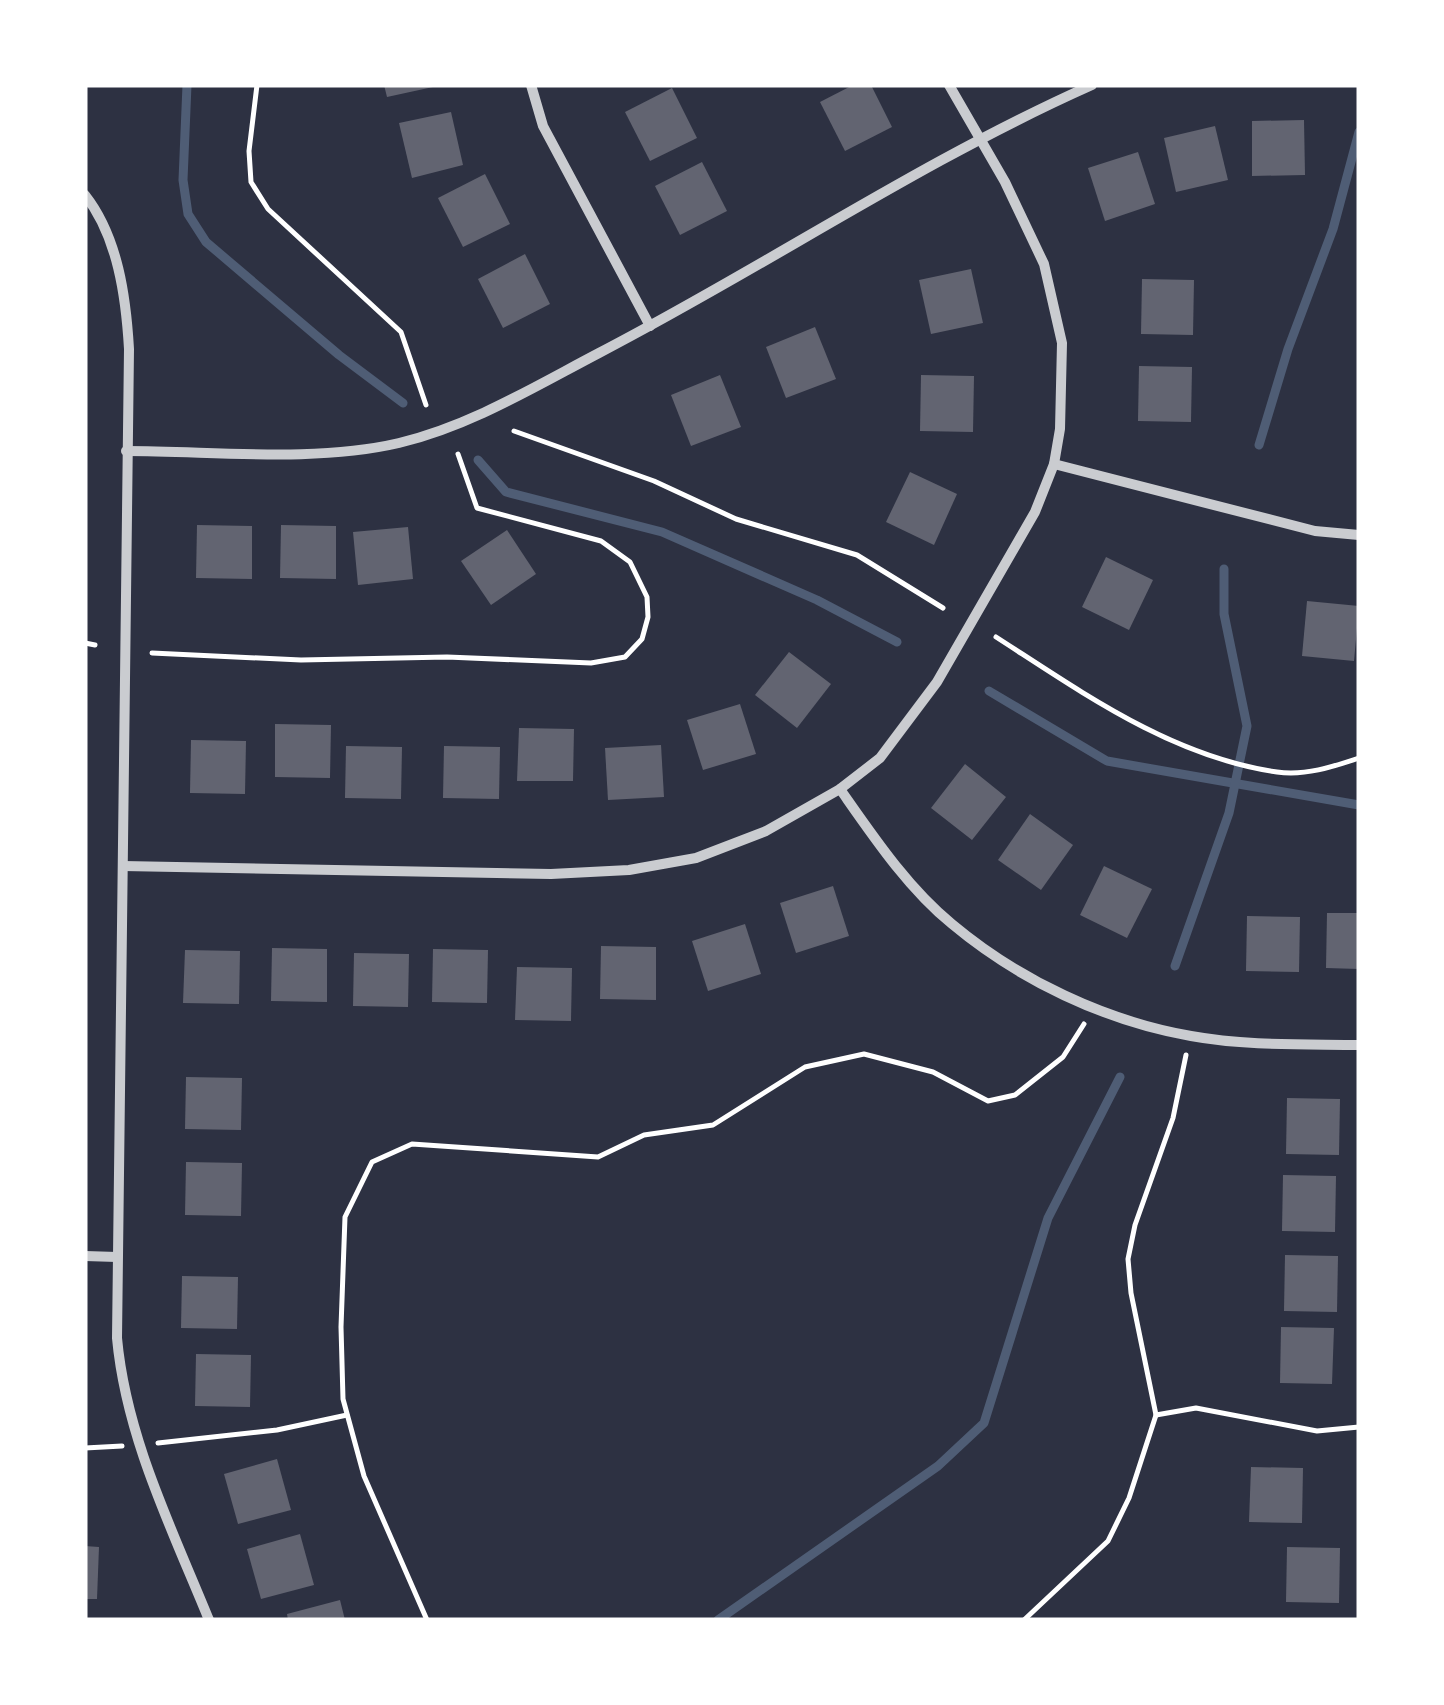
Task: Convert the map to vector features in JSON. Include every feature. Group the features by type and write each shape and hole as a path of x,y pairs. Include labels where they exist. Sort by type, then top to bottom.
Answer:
{"street":[{"path":"531,85 544,126 650,326"},
{"path":"123,866 551,874 629,870 696,858 766,831 840,789 880,758 937,682 1034,512 1054,464 1060,429 1062,342 1044,264 1005,182 950,85"},
{"path":"126,452 340,452 398,443 488,412 650,326 1011,121 1092,85"},
{"path":"85,195 116,260 126,304 129,349 117,1338 121,1382 140,1445 209,1620"},
{"path":"1054,464 1315,531 1359,535"},
{"path":"840,789 893,864 951,924 1026,976 1091,1008 1190,1036 1359,1045"},
{"path":"85,1256 117,1257"}],"path":[{"path":"257,85 249,151 251,182 268,210 400,332 426,405"},
{"path":"514,431 654,481 736,519 858,555 943,608"},
{"path":"152,654 590,663 625,657 642,639 648,618 646,597 630,562 602,541 477,508 458,454"},
{"path":"996,637 1156,734 1202,752 1278,772 1321,770 1359,758"},
{"path":"85,643 95,645"},
{"path":"426,1620 364,1476 346,1415 341,1327 345,1217 372,1162 412,1144 598,1157 644,1136 714,1125 805,1067 864,1054 933,1072 988,1101 1015,1096 1063,1057 1091,1008"},
{"path":"1024,1620 1108,1542 1129,1498 1156,1416 1131,1293 1128,1259 1135,1224 1174,1118 1190,1036"},
{"path":"1156,1416 1196,1408 1317,1430 1359,1426"},
{"path":"85,1448 277,1430 346,1415"}],"building":[{"path":"384,85 433,85 433,87 387,97"},
{"path":"853,85 871,85 892,127 845,151 820,102"},
{"path":"672,88 697,138 650,161 625,112"},
{"path":"451,112 463,165 412,178 399,123"},
{"path":"1304,120 1305,175 1252,176 1252,121"},
{"path":"1215,126 1228,180 1176,192 1164,138"},
{"path":"1138,152 1155,204 1105,221 1088,168"},
{"path":"702,162 727,211 680,235 655,186"},
{"path":"485,174 510,224 463,247 438,198"},
{"path":"525,254 550,304 503,328 478,279"},
{"path":"971,269 983,323 931,334 919,280"},
{"path":"1142,279 1194,280 1193,335 1141,334"},
{"path":"815,327 836,379 786,398 766,347"},
{"path":"1139,366 1192,367 1191,422 1138,421"},
{"path":"720,375 741,427 691,446 671,395"},
{"path":"921,375 974,376 973,432 920,431"},
{"path":"910,472 957,494 934,545 886,522"},
{"path":"197,525 252,526 252,579 196,578"},
{"path":"281,525 336,526 336,579 280,578"},
{"path":"408,527 413,579 358,585 353,532"},
{"path":"507,530 536,574 491,605 461,561"},
{"path":"1106,557 1153,580 1129,630 1082,607"},
{"path":"1307,601 1359,606 1354,661 1302,656"},
{"path":"789,652 831,684 797,728 755,695"},
{"path":"740,704 756,754 703,770 687,720"},
{"path":"275,724 331,725 330,778 275,777"},
{"path":"519,728 574,729 573,781 517,781"},
{"path":"191,740 246,741 245,794 190,793"},
{"path":"661,745 664,797 608,800 605,748"},
{"path":"346,746 402,747 401,799 345,798"},
{"path":"444,746 500,747 499,799 443,798"},
{"path":"965,764 1006,797 972,840 931,808"},
{"path":"1030,814 1073,845 1041,890 998,860"},
{"path":"1104,866 1152,889 1127,938 1080,915"},
{"path":"833,886 849,936 796,953 780,903"},
{"path":"1327,913 1359,913 1359,969 1326,968"},
{"path":"1247,916 1300,917 1299,972 1246,971"},
{"path":"745,924 761,974 708,991 692,941"},
{"path":"601,946 656,947 656,1000 600,999"},
{"path":"272,948 327,949 327,1002 271,1001"},
{"path":"433,949 488,950 487,1003 432,1002"},
{"path":"185,950 240,951 239,1004 183,1003"},
{"path":"354,953 409,954 408,1007 353,1006"},
{"path":"517,967 572,968 571,1021 515,1020"},
{"path":"186,1077 242,1078 241,1130 185,1129"},
{"path":"1287,1098 1340,1099 1339,1155 1286,1154"},
{"path":"186,1162 242,1163 241,1216 185,1215"},
{"path":"1283,1175 1336,1176 1335,1232 1282,1231"},
{"path":"1285,1255 1338,1256 1337,1312 1284,1311"},
{"path":"182,1276 238,1277 237,1329 181,1328"},
{"path":"1281,1327 1334,1328 1332,1384 1280,1383"},
{"path":"196,1354 251,1355 250,1407 195,1406"},
{"path":"277,1459 291,1510 238,1524 224,1474"},
{"path":"1251,1467 1303,1468 1302,1523 1249,1522"},
{"path":"300,1534 314,1585 261,1599 247,1549"},
{"path":"85,1546 99,1547 97,1599 85,1599"},
{"path":"1287,1547 1340,1548 1339,1603 1286,1602"},
{"path":"340,1600 345,1620 288,1620 287,1614"}],"waterway":[{"path":"187,85 183,180 188,214 206,242 339,355 403,403"},
{"path":"1259,445 1288,349 1333,229 1359,132"},
{"path":"478,460 506,492 662,532 817,600 897,642"},
{"path":"1175,966 1229,813 1247,726 1224,614 1224,569"},
{"path":"989,691 1107,761 1359,805"},
{"path":"718,1620 938,1466 984,1423 1048,1218 1120,1077"}]}
